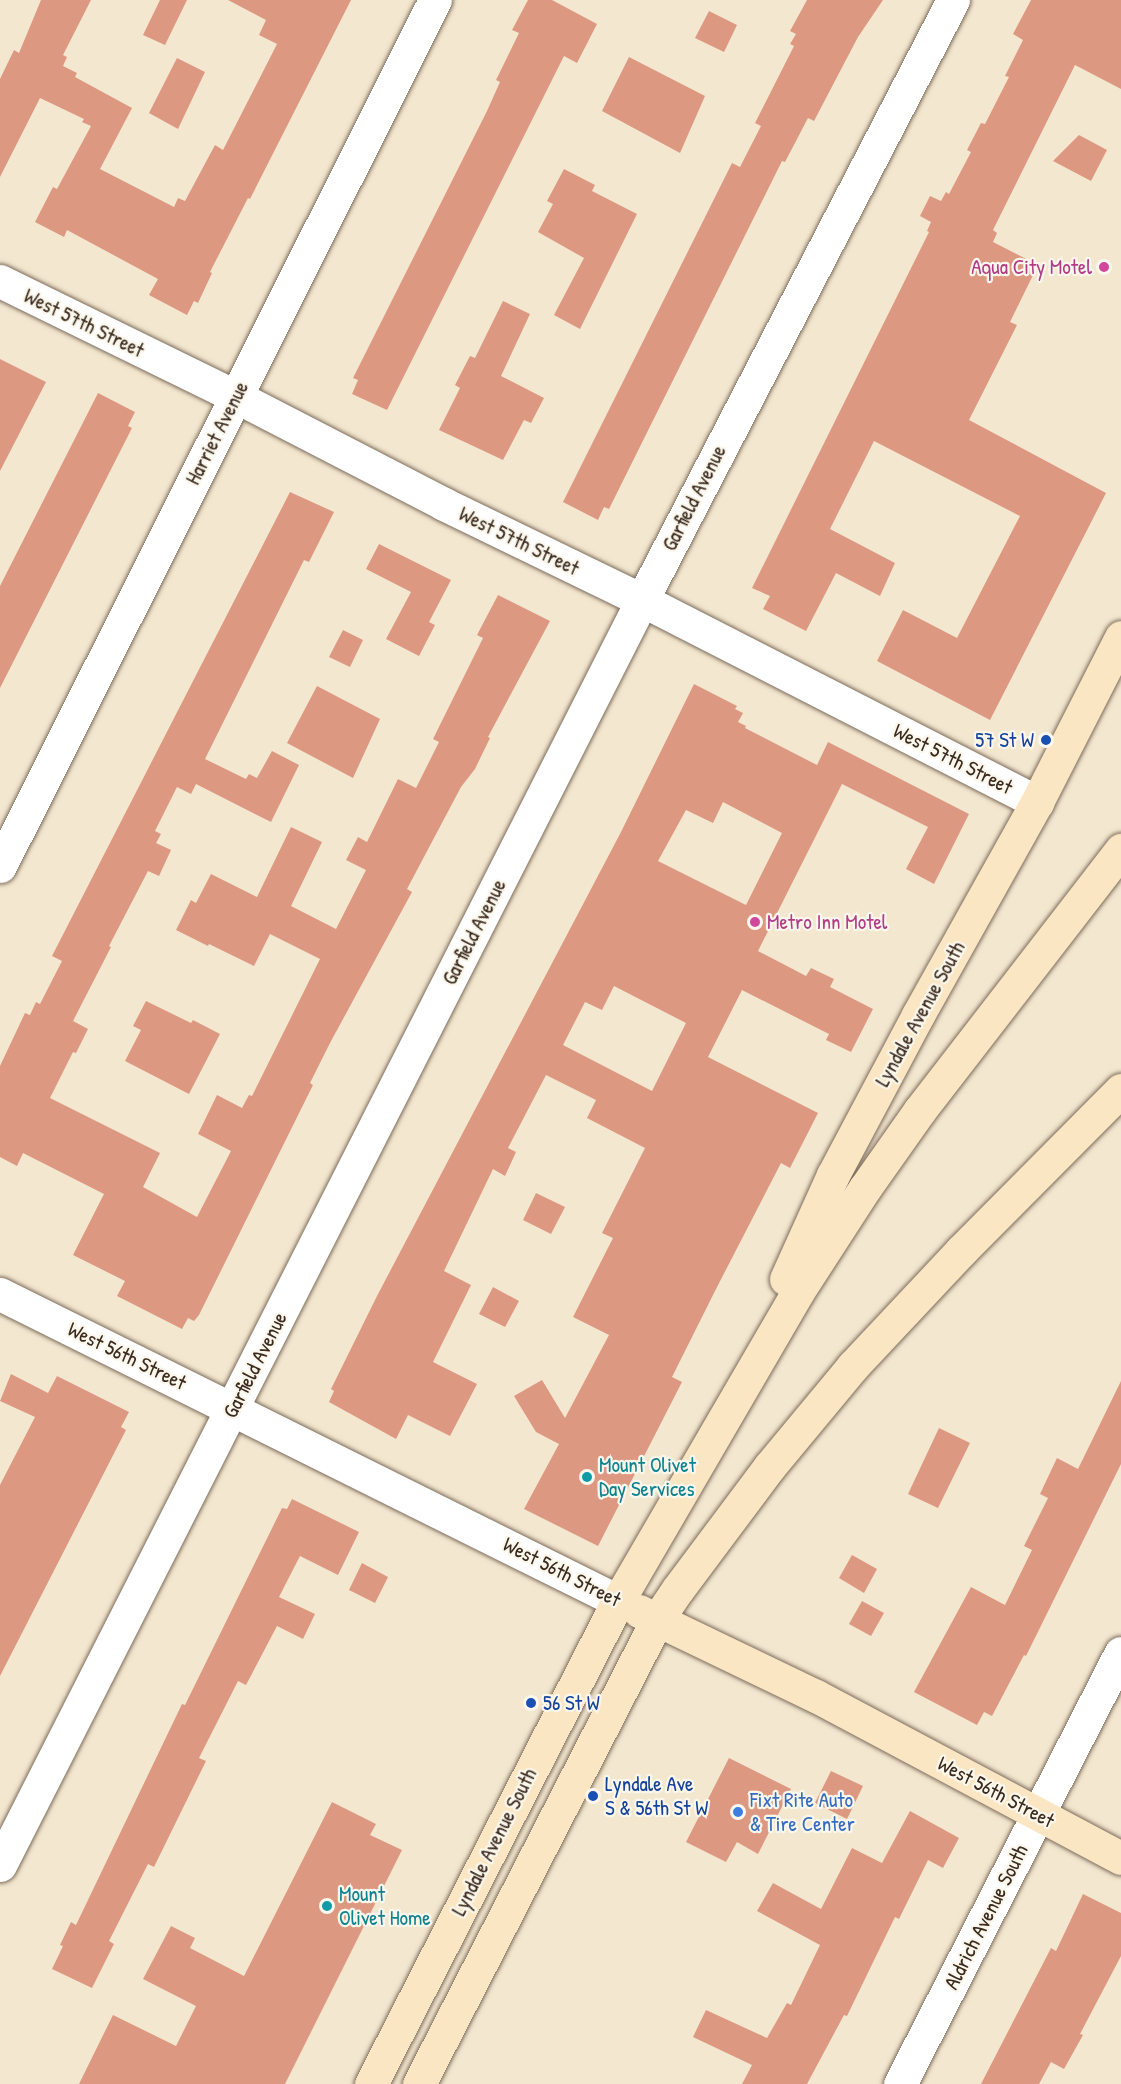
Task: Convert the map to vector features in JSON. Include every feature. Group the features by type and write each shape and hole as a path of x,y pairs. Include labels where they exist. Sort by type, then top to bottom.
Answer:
{"main road":[{"name":"Lyndale Avenue South","path":"371,2084 618,1601 736,1400 788,1274 833,1175 918,1015 1037,802 1121,637"},
{"path":"736,1400 829,1242 900,1137 1022,975 1121,850"},
{"name":"Lyndale Avenue South","path":"419,2084 657,1620 748,1494 853,1366 961,1251 1121,1090"},
{"name":"West 56th Street","path":"618,1601 816,1696 1121,1858"}],"street":[{"name":"Harriet Avenue","path":"0,866 435,0"},
{"name":"Garfield Avenue","path":"0,1865 234,1408 642,600 952,0"},
{"name":"West 57th Street","path":"0,281 235,396 444,504 642,600 1037,802"},
{"name":"West 56th Street","path":"0,1293 618,1601"},
{"name":"Aldrich Avenue South","path":"900,2084 1121,1653"}],"building":[{"path":"41,0 91,0 63,55 67,57 63,66 77,73 75,77 132,108 100,169 174,207 178,198 185,201 215,145 223,150 277,44 259,35 266,20 228,0 351,0 250,199 248,198 210,272 212,273 198,303 194,301 187,315 149,295 158,279 67,230 64,237 35,222 53,187 57,189 91,126 82,122 84,119 40,98 0,177 0,79 14,50 19,53"},
{"path":"160,0 187,0 165,45 143,35"},
{"path":"528,0 552,0 597,24 577,63 564,56 387,410 352,394 358,380 353,378 487,111 500,82 496,80 519,33 512,30"},
{"path":"807,0 883,0 858,37 814,121 808,118 785,162 782,161 609,509 604,507 598,520 563,502 732,163 740,167 761,126 755,123 794,46 790,44 796,34 790,31"},
{"path":"1031,0 1121,0 1121,89 1075,65 993,230 997,233 993,242 1038,265 1010,322 1017,325 969,420 1106,493 990,720 877,661 903,610 957,638 1020,516 874,441 830,529 895,563 880,596 836,573 806,631 763,609 770,596 752,588 929,232 927,231 931,222 920,216 930,196 941,201 946,192 949,194 971,152 967,150 981,123 985,124 1009,77 1005,76 1023,40 1013,34"},
{"path":"709,11 737,25 724,52 695,38"},
{"path":"629,57 705,96 680,153 602,111"},
{"path":"177,58 205,72 178,129 149,113"},
{"path":"1079,135 1107,150 1091,181 1053,161"},
{"path":"564,169 595,185 592,191 637,214 580,329 554,315 584,258 538,232 553,204 547,201"},
{"path":"503,301 530,314 501,376 544,398 531,423 524,420 503,460 439,430 460,388 455,385 470,356 475,358"},
{"path":"0,359 46,382 0,471"},
{"path":"98,393 135,412 128,426 132,428 0,688 0,586"},
{"path":"290,492 334,512 309,562 304,560 205,759 246,779 249,774 257,778 272,751 299,765 271,822 196,784 191,794 177,787 155,831 161,834 156,843 171,850 159,876 148,871 109,946 111,947 73,1021 88,1029 76,1053 73,1052 50,1098 160,1153 143,1187 197,1217 231,1151 198,1134 217,1095 242,1108 249,1095 252,1096 320,959 270,934 254,966 209,944 208,946 176,930 191,900 196,903 211,874 257,897 291,827 322,842 291,906 336,929 366,870 346,860 358,837 367,842 398,779 416,788 439,742 433,739 483,638 477,635 498,595 550,621 488,737 490,738 475,769 461,787 407,889 412,892 330,1043 310,1083 313,1085 199,1315 194,1321 188,1318 182,1329 117,1296 125,1281 73,1255 104,1194 23,1153 17,1166 0,1157 0,1066 25,1013 30,1015 36,1002 40,1004 62,961 52,956"},
{"path":"379,544 451,580 429,622 435,625 419,656 386,639 411,592 366,569"},
{"path":"343,630 363,640 350,667 329,657"},
{"path":"694,684 737,706 735,709 743,713 738,722 746,726 745,728 817,765 828,742 969,814 934,884 906,869 928,827 842,784 758,951 806,976 811,968 834,979 830,987 873,1009 851,1052 826,1040 829,1034 742,990 708,1057 818,1113 790,1168 781,1163 716,1289 672,1377 682,1382 598,1546 524,1509 559,1444 536,1432 514,1396 542,1380 565,1418 609,1335 573,1317 613,1238 602,1233 645,1148 587,1118 596,1100 546,1075 508,1148 516,1152 505,1176 493,1169 444,1271 471,1285 433,1362 477,1384 450,1436 408,1415 396,1439 329,1402 334,1391 331,1389 377,1296 621,832","holes":["723,802 782,833 746,905 658,861 686,810 713,823","614,986 686,1023 652,1091 563,1045 585,1002 602,1010"]},
{"path":"317,686 380,719 353,778 287,743"},
{"path":"146,1001 220,1034 189,1094 125,1061 141,1030 133,1026"},
{"path":"536,1193 565,1207 551,1234 523,1220"},
{"path":"493,1287 519,1301 505,1327 479,1314"},
{"path":"11,1374 48,1393 57,1376 129,1412 121,1427 126,1430 0,1676 0,1485 35,1417 0,1401"},
{"path":"1121,1381 1121,1464 1026,1656 1024,1655 992,1716 984,1712 977,1725 914,1692 971,1587 1005,1605 1032,1550 1024,1546 1048,1498 1040,1494 1057,1458 1078,1469"},
{"path":"939,1428 970,1443 938,1508 908,1494"},
{"path":"292,1499 359,1532 338,1575 300,1556 279,1597 315,1614 303,1639 277,1626 246,1685 238,1681 199,1758 206,1761 154,1867 148,1864 109,1941 114,1944 92,1988 52,1969 63,1946 60,1945 71,1922 76,1925 182,1704 185,1705 282,1508 287,1509"},
{"path":"852,1555 877,1569 864,1593 839,1578"},
{"path":"362,1563 388,1577 375,1603 349,1590"},
{"path":"862,1601 884,1613 871,1636 849,1624"},
{"path":"729,1758 791,1789 758,1854 737,1842 726,1862 686,1842"},
{"path":"831,1771 863,1786 847,1819 815,1803"},
{"name":"Mount Olivet Home","path":"332,1802 376,1824 370,1835 402,1850 285,2084 79,2084 113,2015 176,2046 196,2006 143,1979 171,1926 195,1938 190,1948 244,1976"},
{"path":"910,1811 959,1838 943,1868 928,1860 899,1919 895,1917 847,2016 844,2015 807,2084 742,2084 752,2065 693,2037 706,2010 767,2038 787,2003 791,2005 820,1945 757,1911 773,1883 821,1909 852,1848 882,1863"},
{"path":"1083,1894 1121,1913 1121,1956 1080,2034 1083,2035 1064,2069 1051,2062 1039,2084 981,2084 1051,1948 1056,1951"}],"place":[{"name":"Aqua City Motel","path":"1104,267"},
{"name":"57 St W","path":"1046,740"},
{"name":"Metro Inn Motel","path":"755,922"},
{"name":"Mount Olivet Day Services","path":"587,1477"},
{"name":"56 St W","path":"531,1703"},
{"name":"Lyndale Ave S & 56th St W","path":"593,1796"},
{"name":"Fixt Rite Auto & Tire Center","path":"738,1812"},
{"name":"Mount Olivet Home","path":"327,1906"}]}
